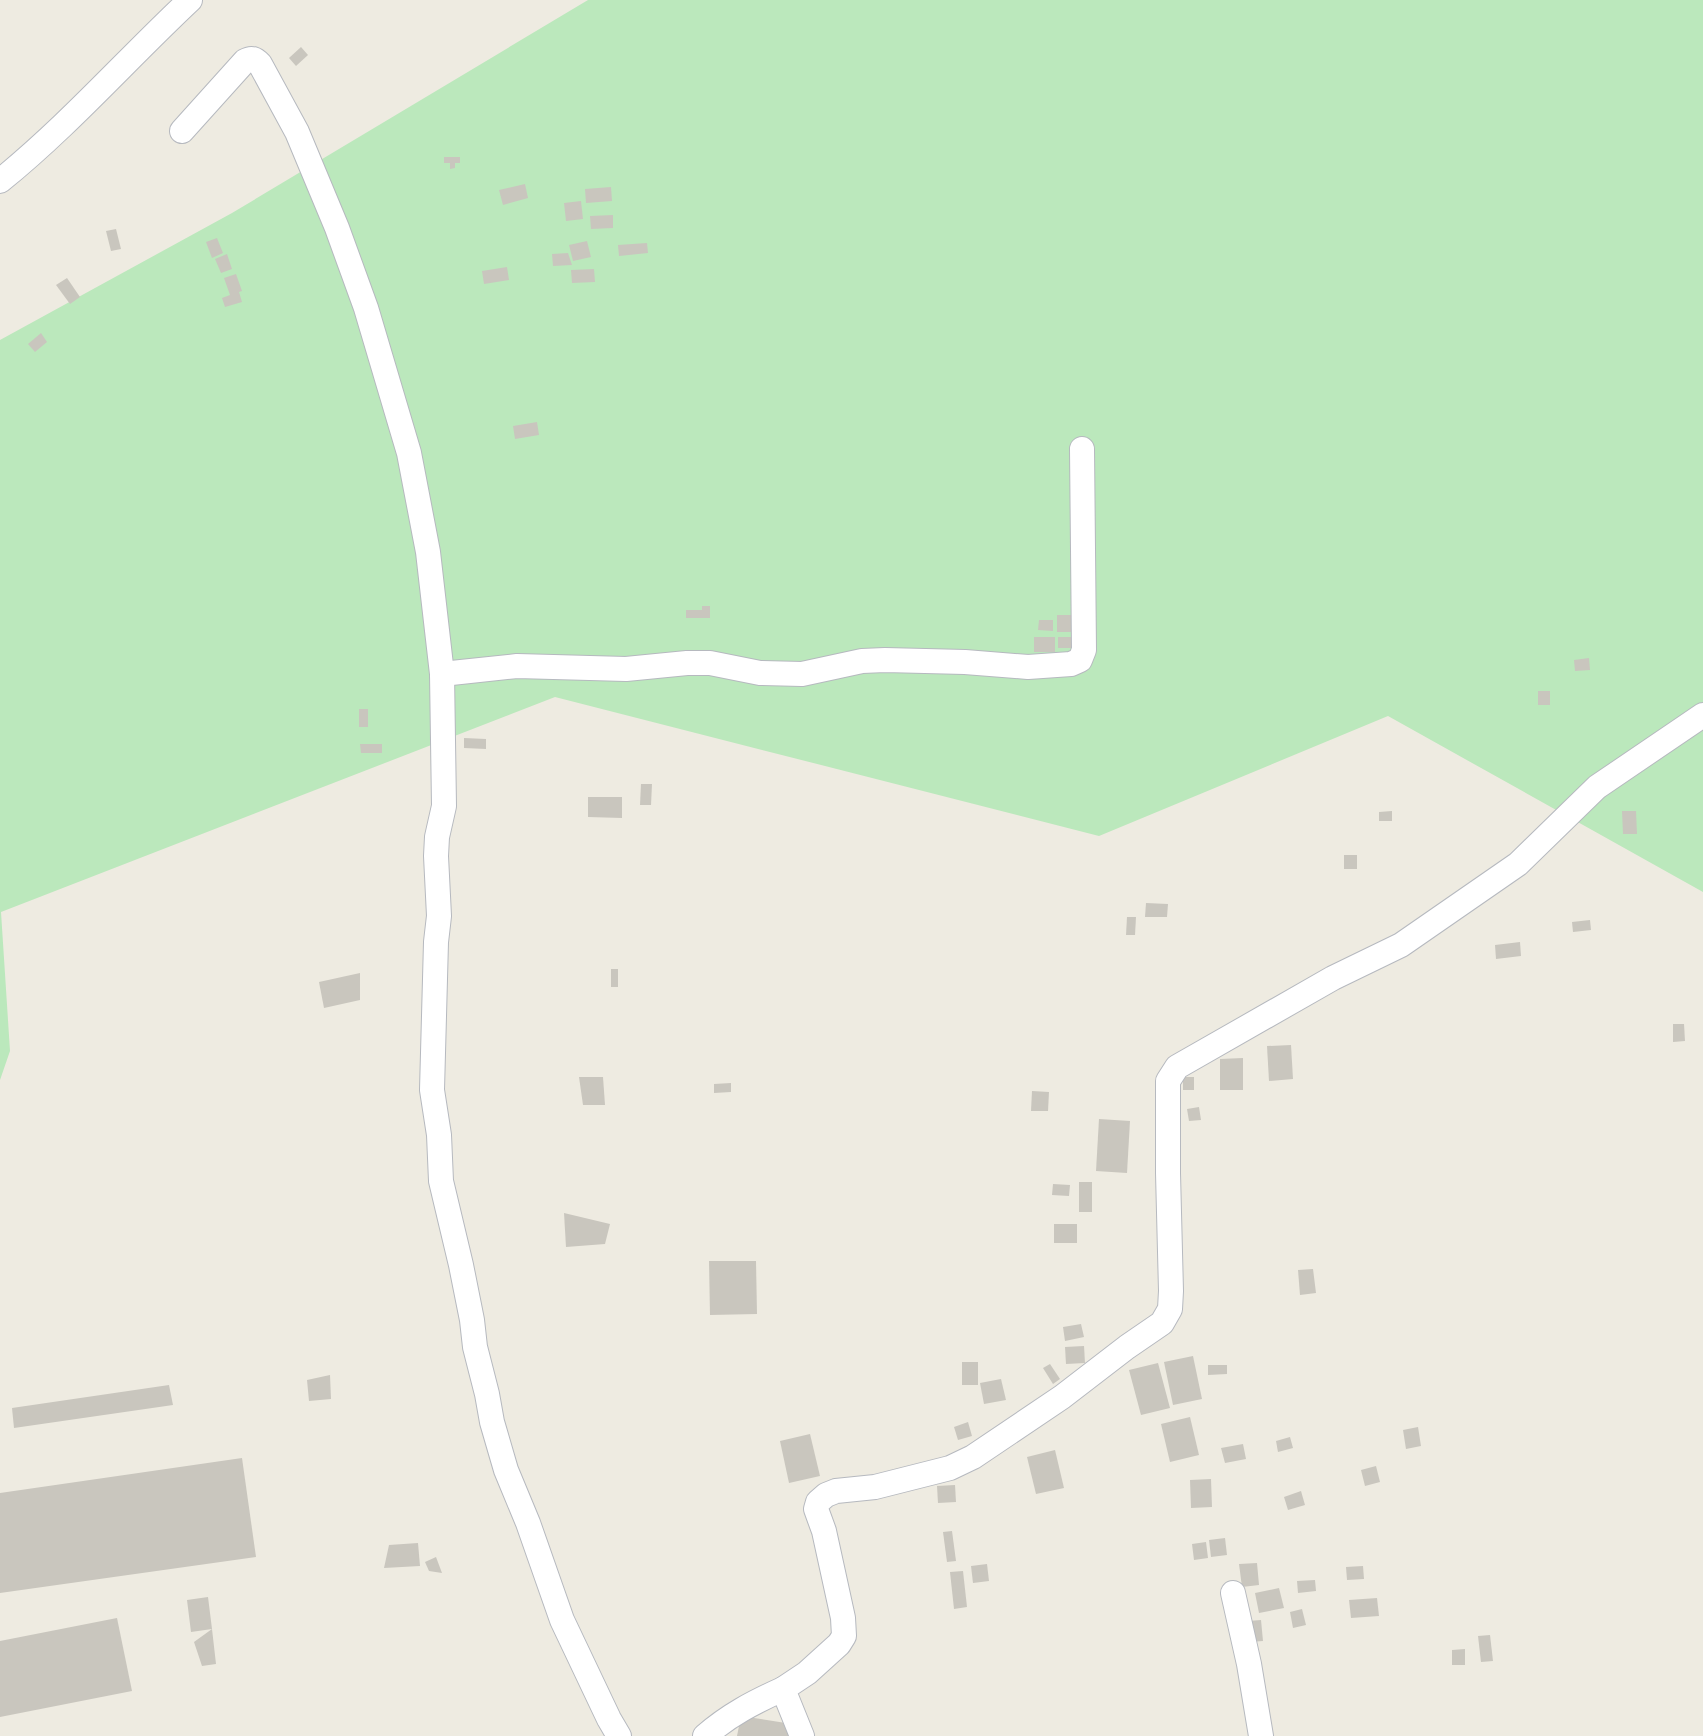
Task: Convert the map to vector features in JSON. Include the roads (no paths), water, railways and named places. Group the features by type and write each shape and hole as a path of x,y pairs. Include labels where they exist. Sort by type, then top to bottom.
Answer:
{"street":[{"path":"0,181 28,158 190,0"},
{"path":"182,131 241,64 249,58 254,58 260,64 297,132 337,228 366,308 410,453 428,552 442,674 444,806 436,846 439,916 432,1090 442,1181 472,1320 475,1348 506,1470 562,1620 609,1719 620,1736"},
{"path":"442,674 517,666 626,668 687,663 710,663 760,673 802,674 862,661 885,660 1028,667 1071,664 1080,660 1084,650 1083,449"},
{"path":"705,1736 742,1708 783,1689 807,1673 839,1644 844,1636 841,1606 824,1531 816,1509 818,1502 836,1491 875,1487 950,1468 973,1457 1062,1398 1166,1317 1170,1309 1171,1292 1168,1081 1177,1067 1333,978 1401,945 1518,864 1597,787 1703,715"},
{"path":"1233,1593 1261,1736"},
{"path":"783,1689 802,1736"}]}
